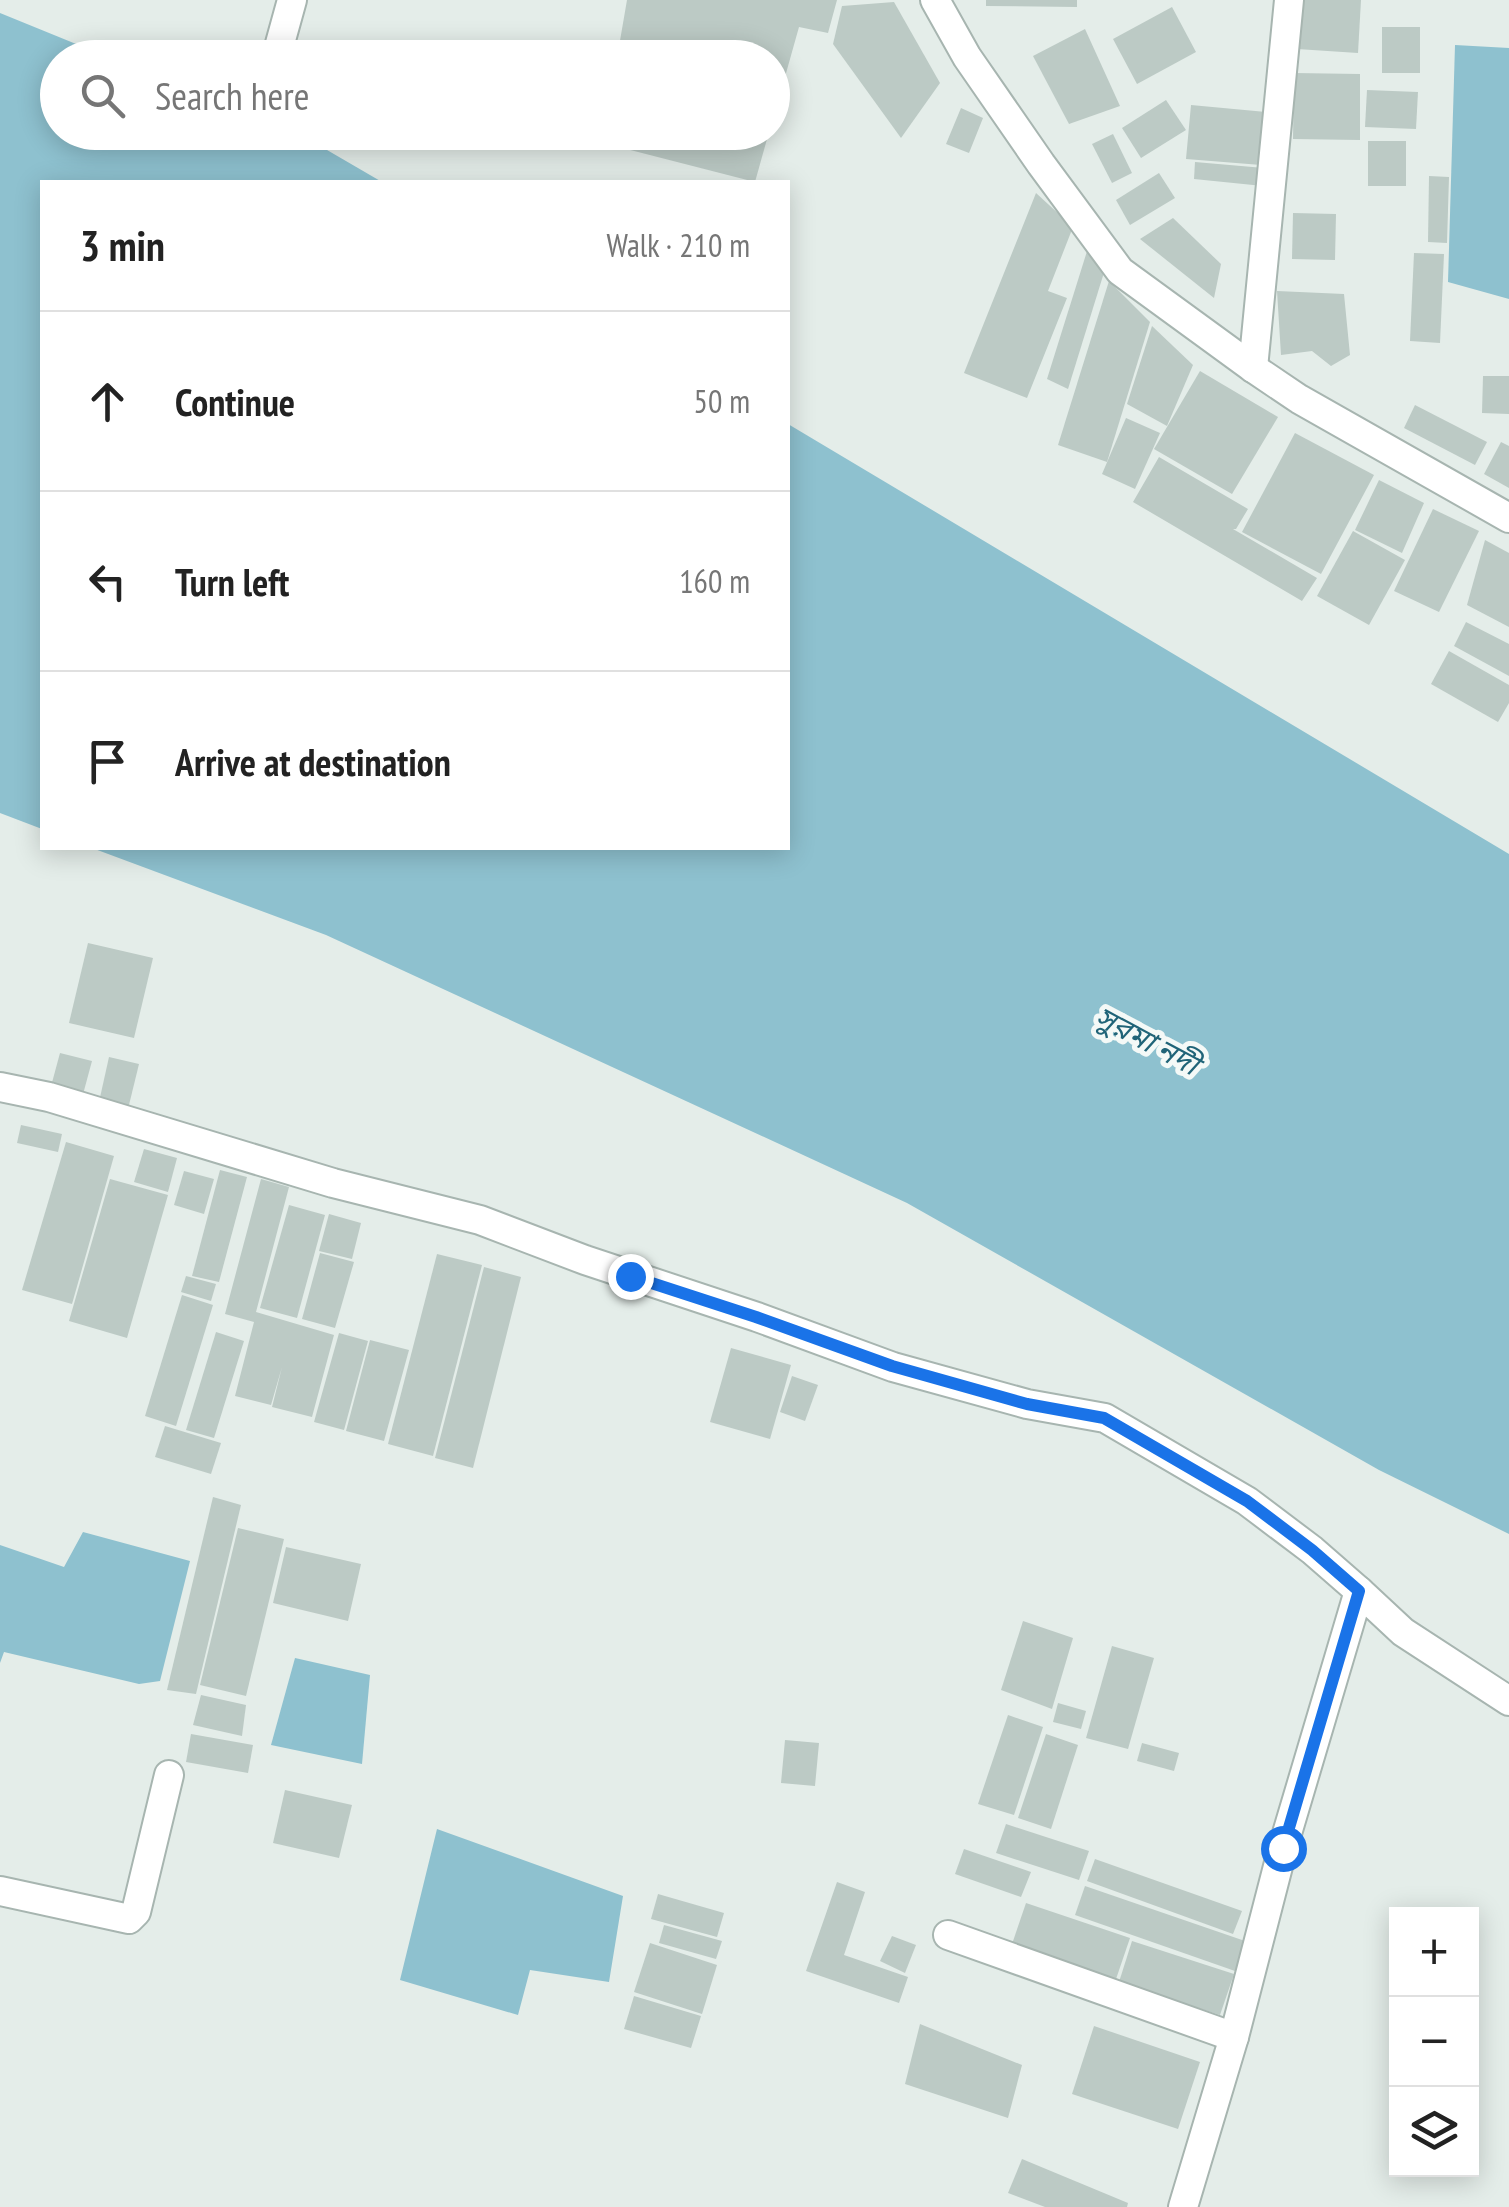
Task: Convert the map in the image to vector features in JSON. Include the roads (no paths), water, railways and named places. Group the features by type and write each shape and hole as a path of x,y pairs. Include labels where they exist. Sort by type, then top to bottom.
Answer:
{"street":[{"path":"281,40 292,0"},
{"path":"935,0 966,57 1120,271 1300,399 1509,518"},
{"path":"1252,368 1289,0"},
{"path":"0,1086 49,1097 332,1183 480,1220 892,1366 1027,1404 1104,1418 1247,1501 1312,1550 1403,1632 1509,1701"},
{"path":"1184,2207 1359,1591"},
{"path":"0,1891 129,1919 136,1912 169,1774"},
{"path":"948,1935 1234,2037"}],"water":[{"path":"0,13 66,40 40,40 40,150 327,150 379,180 40,180 40,828 0,813"},
{"path":"1455,45 1509,48 1509,299 1448,282"},
{"name":"সুরমা নদী","path":"790,425 1509,854 1509,1534 1379,1470 907,1203 326,935 97,850 790,850"},
{"path":"83,1532 190,1561 160,1681 139,1684 4,1652 0,1663 0,1545 64,1567"},
{"path":"295,1658 370,1675 362,1764 271,1745"},
{"path":"437,1829 623,1896 609,1982 530,1970 518,2015 400,1980"}]}
